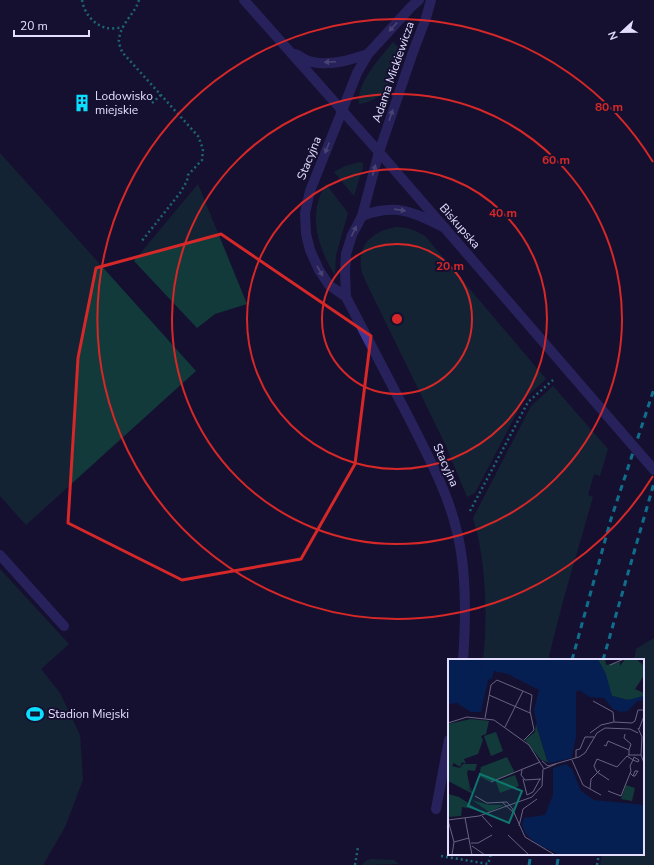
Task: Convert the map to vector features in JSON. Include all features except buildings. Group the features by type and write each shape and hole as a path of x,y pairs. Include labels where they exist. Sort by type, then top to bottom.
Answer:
{"street":[{"name":"Biskupska","path":"244,0 379,152 654,470"},
{"name":"Adama Mickiewicza","path":"342,111 357,73 368,54 419,0"},
{"name":"Adama Mickiewicza","path":"379,152 431,0"},
{"path":"289,51 311,62 325,63 348,61 368,54"},
{"name":"Stacyjna","path":"342,111 310,191 305,213 306,234 310,250 319,270 329,285 346,297"},
{"name":"Stacyjna","path":"379,152 362,216 352,235 346,254 346,297 430,460 447,499 458,536 463,574 466,624 463,659"},
{"path":"362,216 376,211 392,209 399,210 421,216 445,228"},
{"path":"0,555 64,626"},
{"path":"436,809 448,745"}],"path":[{"path":"82,0 83,8 92,21 107,28 123,27"},
{"path":"139,0 137,7 123,27 118,40 122,52 198,136 203,149 202,160 188,175 187,181 180,193 141,242"},
{"path":"152,103 161,95"},
{"path":"468,515 528,402 550,382"},
{"path":"355,865 358,847"},
{"path":"441,856 488,864 491,855"},
{"path":"597,865 599,855"}],"highlighted area":[{"path":"221,234 371,336 355,464 301,559 182,580 68,523 78,358 96,268"}],"green space":[{"path":"393,42 403,52 393,79 384,92 369,101 359,104 359,96 365,79"},
{"path":"0,153 196,371 26,525 0,496"},
{"path":"359,162 363,163 363,167 354,196 334,172 345,166"},
{"path":"198,184 247,304 215,314 197,328 134,261"},
{"path":"326,184 348,213 336,255 335,275 324,254 317,231 317,207 320,195"},
{"path":"396,227 411,229 425,236 546,379 524,399 475,493 467,497 446,446 362,271 361,259 362,251 365,245 374,235"},
{"path":"553,386 608,449 600,476 594,474 588,495 593,497 563,601 548,659 483,659 485,643 485,588 481,551 473,518 531,406"},
{"name":"Stadion Miejski","path":"0,569 69,644 41,669 60,693 80,735 83,780 65,827 43,865 0,865"},
{"path":"654,638 654,865 600,865 602,855 644,855 644,659 634,659 636,649"},
{"path":"371,859 394,860 399,864 362,865"}],"railway":[{"path":"572,659 611,519 654,389"},
{"path":"603,659 654,483"},
{"path":"529,865 531,855"},
{"path":"557,865 559,855"}],"place":[{"name":"Lodowisko miejskie","path":"82,103"},
{"name":"Stadion Miejski","path":"35,714"}]}
